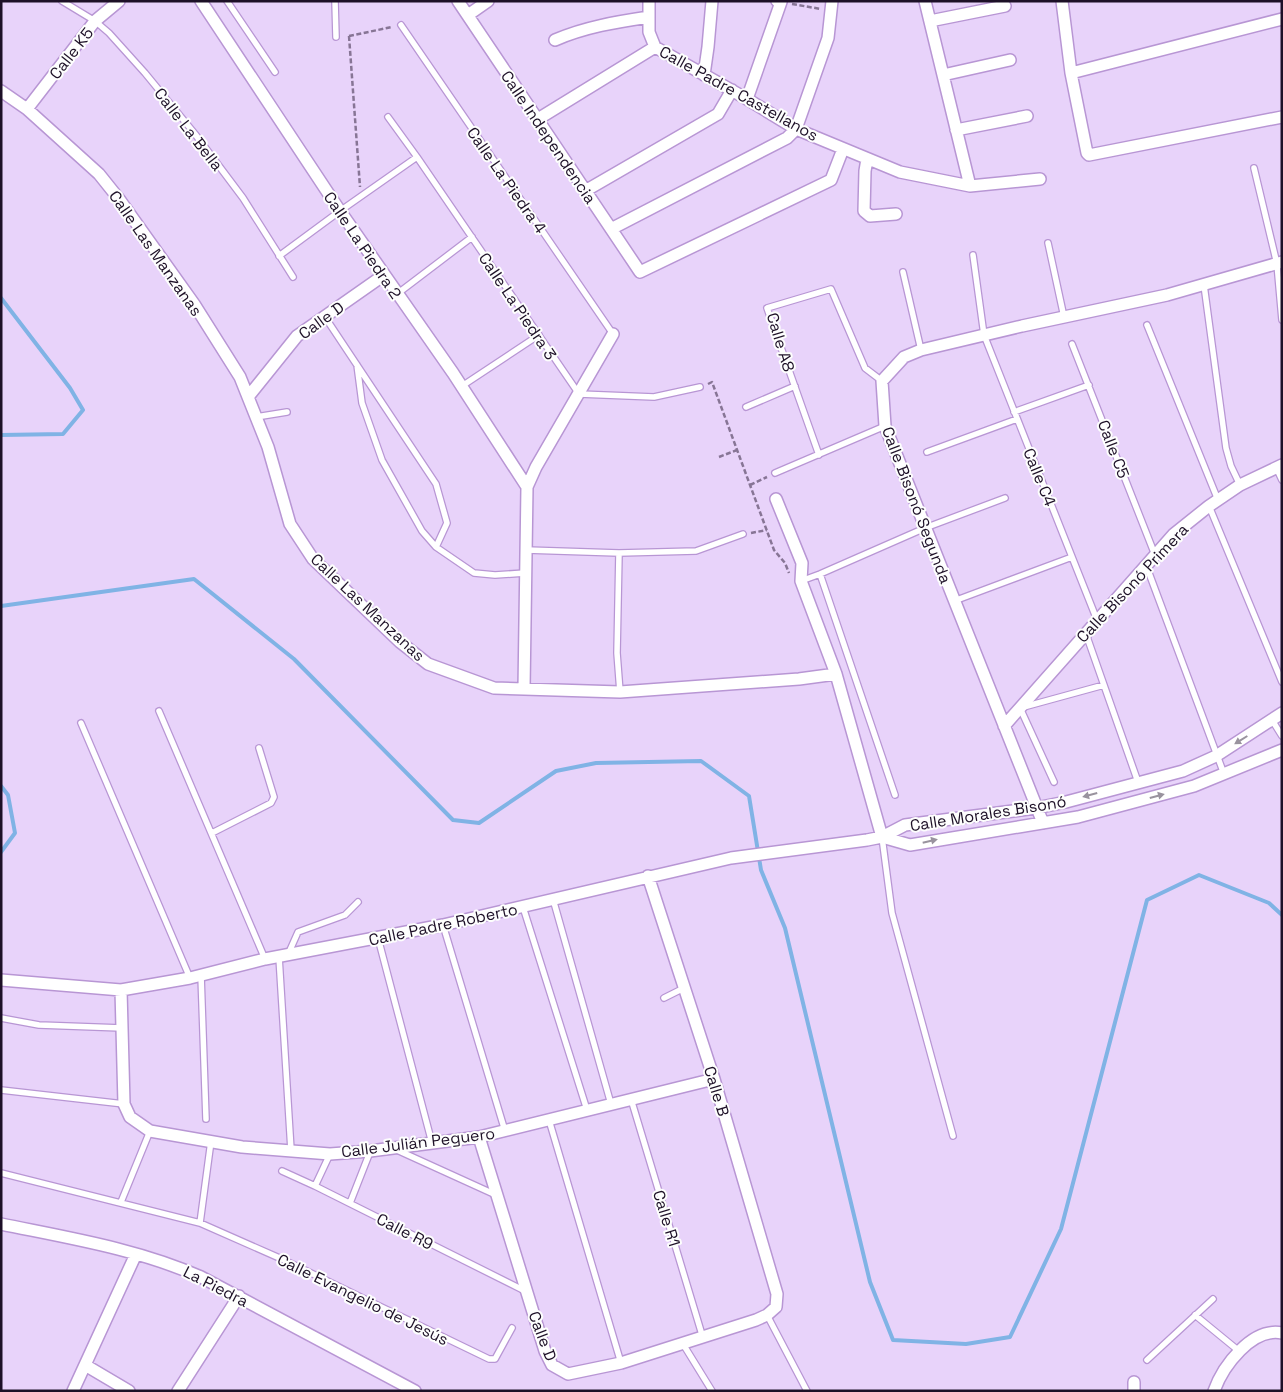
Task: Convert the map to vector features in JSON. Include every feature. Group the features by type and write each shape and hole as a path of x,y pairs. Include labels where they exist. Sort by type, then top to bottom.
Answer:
{"street":[{"name":"Calle K5","path":"27,109 95,21 119,1"},
{"name":"Calle La Piedra 2","path":"201,1 340,211 462,386 527,486"},
{"name":"Calle Independencia","path":"458,1 640,272 831,180 843,149"},
{"path":"468,15 488,1"},
{"name":"Calle Padre Castellanos","path":"649,1 649,32 654,47 732,90 796,129 900,172 970,186 1040,179"},
{"path":"704,74 712,1"},
{"path":"925,1 970,186"},
{"path":"1062,1 1071,73 1087,153 1089,155 1282,117"},
{"path":"747,99 779,2"},
{"path":"611,229 787,138 796,129 828,38 832,6"},
{"path":"930,21 1005,6"},
{"path":"555,40 575,31 649,18"},
{"path":"1071,73 1282,19"},
{"path":"538,119 654,47"},
{"path":"943,75 1010,60"},
{"path":"584,191 718,114 732,90"},
{"name":"Calle Las Manzanas","path":"1,92 27,109 99,174 119,199 194,304 240,377 268,446 290,524 314,559 400,642 428,664 494,688 620,692 799,679 836,674"},
{"path":"956,130 1027,116"},
{"path":"867,159 864,211 870,216 896,214"},
{"path":"882,381 904,357 921,350 1064,317 1167,296 1280,263"},
{"name":"Calle D","path":"248,397 297,336 384,274"},
{"path":"524,689 527,486 536,467 613,334"},
{"name":"Calle Bisonó Segunda","path":"882,381 885,426 1043,823"},
{"name":"Calle Bisonó Primera","path":"1004,726 1174,534 1213,503 1240,485 1279,466"},
{"path":"776,499 802,564 796,581 836,674 882,837"},
{"name":"Calle Morales Bisonó","path":"882,837 905,825 1036,808 1066,802 1183,770 1216,756 1282,713"},
{"name":"Calle Morales Bisonó","path":"882,837 910,844 1078,817 1194,786 1282,750"},
{"name":"Calle Padre Roberto","path":"1,980 121,990 195,977 279,956 443,925 731,858 882,837"},
{"name":"Calle B","path":"648,876 714,1079 777,1294 771,1311"},
{"path":"121,990 124,1104"},
{"name":"Calle Julián Peguero","path":"124,1104 130,1117 150,1131 242,1147 330,1154 370,1152 479,1137 714,1079"},
{"name":"Calle D","path":"479,1137 545,1351 552,1365 568,1374 621,1363 703,1338 771,1311"},
{"name":"La Piedra","path":"1,1224 82,1240 171,1264 238,1296 410,1390"},
{"path":"73,1391 136,1254"},
{"path":"178,1391 238,1296"},
{"path":"1214,1391 1222,1373 1252,1340 1263,1334 1282,1333"},
{"path":"85,1365 129,1391"}],"lane":[{"name":"Calle La Bella","path":"62,1 95,21 109,33 139,67 195,134 242,198 293,277"},
{"path":"70,6 76,1"},
{"path":"227,1 275,72"},
{"path":"335,1 336,37"},
{"name":"Calle La Piedra 4","path":"401,25 613,334"},
{"name":"Calle La Piedra 3","path":"388,117 579,394"},
{"path":"280,256 360,196 417,157"},
{"path":"1254,168 1280,263 1282,320"},
{"path":"397,294 472,237"},
{"path":"1048,244 1064,317"},
{"name":"Calle C4","path":"973,255 984,335 1097,620"},
{"path":"903,272 921,350"},
{"path":"1204,284 1226,448 1231,466 1240,485"},
{"name":"Calle A8","path":"819,454 767,308 831,289 865,368 882,381"},
{"path":"325,317 436,484 447,523 436,547"},
{"path":"1147,325 1282,682"},
{"path":"462,386 539,335"},
{"name":"Calle C5","path":"1072,344 1155,555"},
{"path":"357,365 362,403 382,460 422,531 436,547 474,573 495,575 525,573"},
{"path":"1014,412 1089,385"},
{"path":"746,407 795,386"},
{"path":"579,394 654,397 700,387"},
{"path":"256,417 287,412"},
{"path":"927,452 1017,419"},
{"path":"776,474 885,426"},
{"path":"1279,466 1282,480"},
{"path":"796,581 820,574 926,528 1005,498"},
{"path":"525,550 619,553 696,551 743,534"},
{"path":"619,553 617,652 620,692"},
{"path":"954,601 1072,557"},
{"path":"1146,565 1224,774"},
{"path":"820,574 895,795"},
{"path":"1086,632 1138,782"},
{"path":"1054,782 1020,708 1104,685"},
{"path":"159,711 265,959"},
{"path":"1272,720 1282,736"},
{"path":"81,723 195,977 206,1119"},
{"path":"212,833 271,803 274,797 259,748"},
{"path":"882,837 892,913 953,1136"},
{"path":"553,899 611,1104"},
{"path":"291,954 290,950 298,932 345,915 358,902"},
{"path":"523,907 587,1110"},
{"path":"443,925 505,1131"},
{"path":"378,938 432,1143"},
{"path":"279,956 291,1150"},
{"path":"664,998 684,988"},
{"path":"1,1018 39,1025 122,1028"},
{"path":"1,1090 124,1104"},
{"name":"Calle R1","path":"631,1099 703,1338"},
{"path":"549,1120 621,1363"},
{"path":"121,1202 150,1131"},
{"path":"1,1173 200,1222 211,1142"},
{"path":"393,1148 497,1195"},
{"path":"350,1203 370,1152"},
{"path":"315,1186 330,1154"},
{"name":"Calle R9","path":"282,1171 527,1292"},
{"name":"Calle Evangelio de Jesús","path":"200,1222 284,1260 489,1359 495,1359 512,1328"},
{"path":"1147,1360 1213,1299"},
{"path":"771,1311 807,1391"},
{"path":"1195,1315 1240,1352"},
{"path":"683,1344 712,1391"}],"path":[{"path":"779,2 832,6"},
{"path":"336,37 401,25"},
{"path":"349,36 360,196"},
{"path":"700,387 712,382 774,550 785,562 796,581"},
{"path":"719,457 737,450"},
{"path":"750,485 776,474"},
{"path":"743,534 767,530"}],"waterway":[{"path":"1,298 70,388 83,410 63,434 1,435"},
{"path":"1,606 194,579 294,659 453,820 479,823 556,771 596,763 701,761 749,796 761,870 785,928 870,1282 893,1340 966,1344 1010,1337 1061,1229 1147,900 1199,875 1269,903 1282,915"},
{"path":"1,786 8,795 15,833 1,852"}]}
